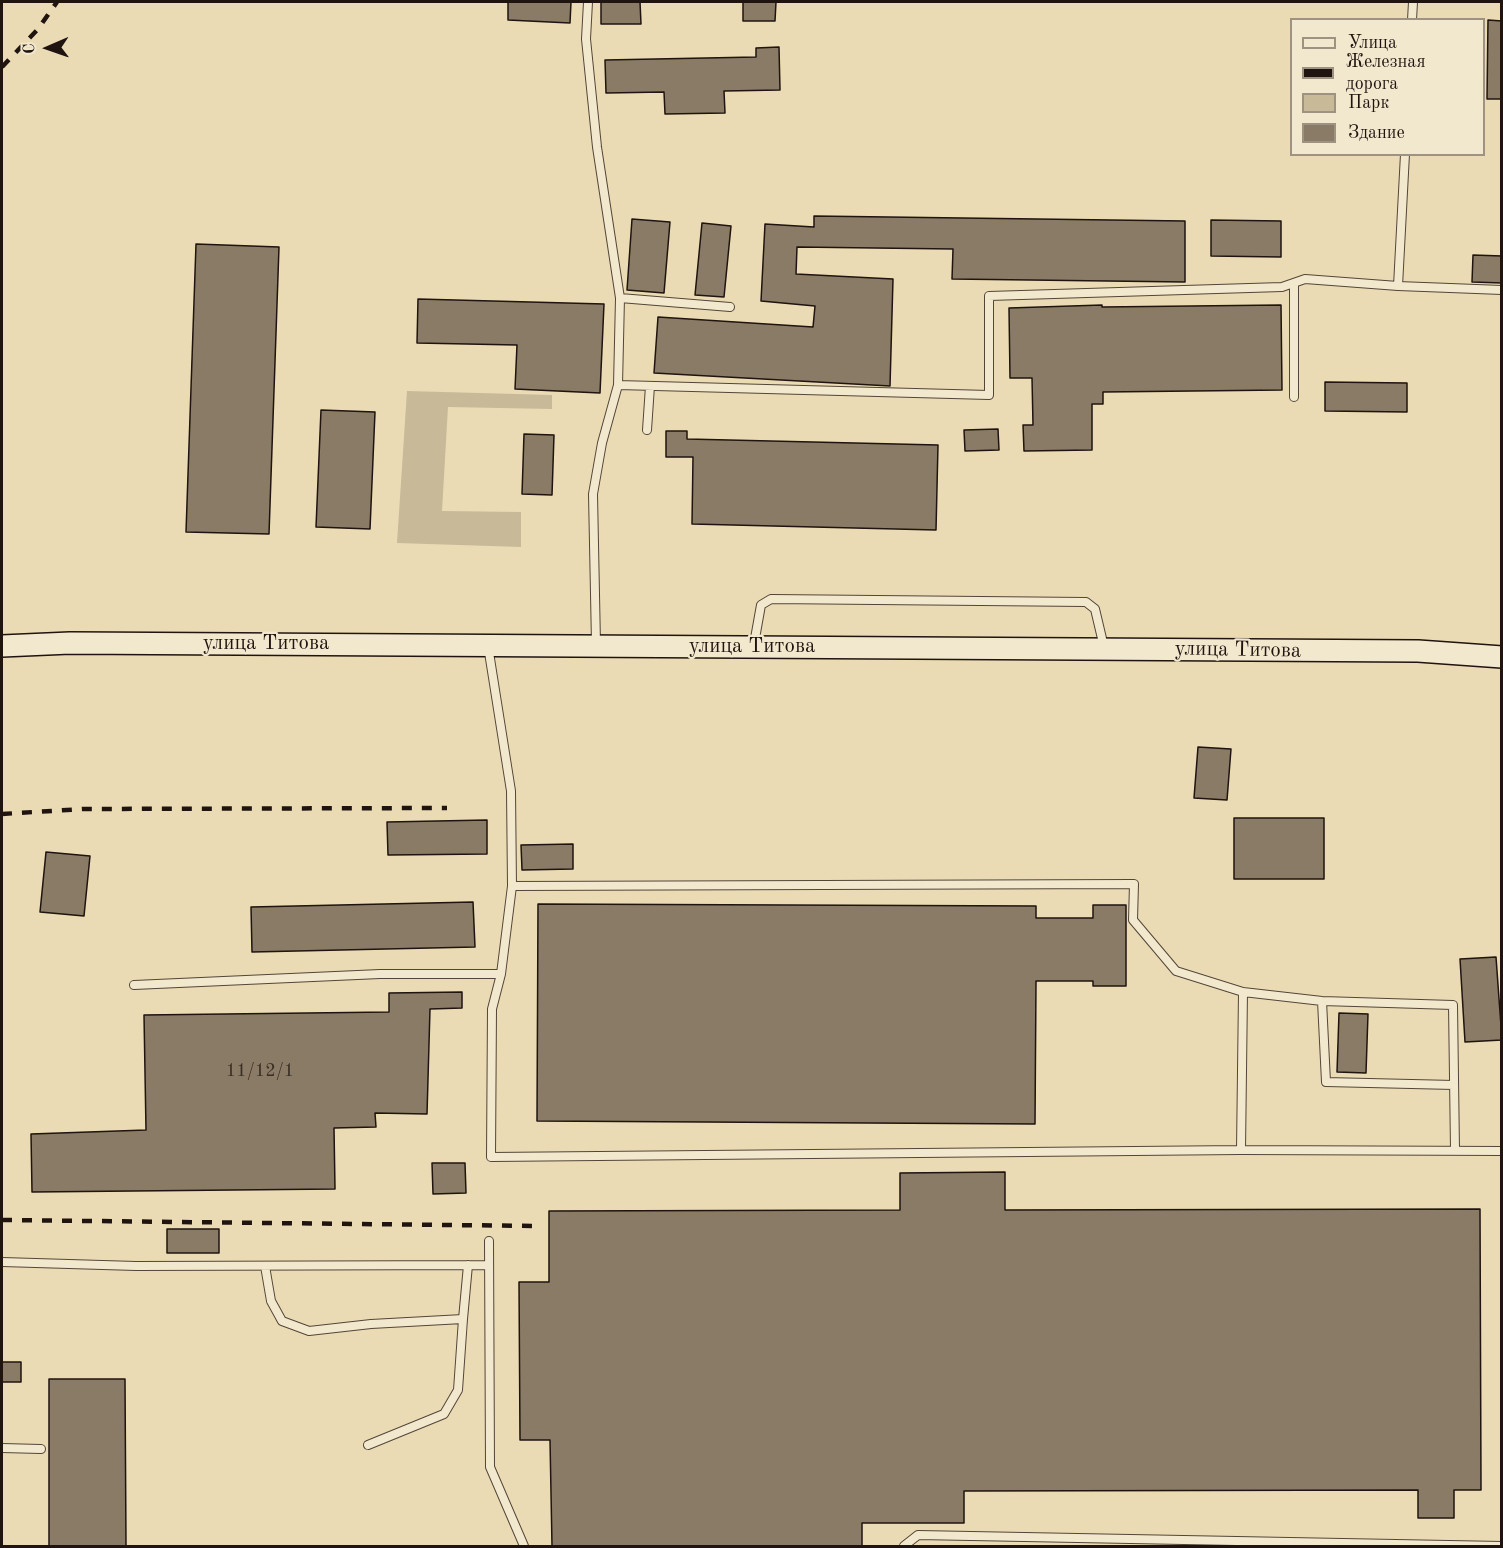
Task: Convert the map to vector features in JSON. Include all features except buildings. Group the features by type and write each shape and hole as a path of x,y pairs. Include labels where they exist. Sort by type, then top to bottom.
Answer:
{"main road":[{"name":"улица Титова","path":"2,646 70,642 753,645 1418,651 1502,657"}],"lane":[{"path":"588,2 586,39 597,147 620,298 618,385 602,443 593,494 596,645"},
{"path":"1412,18 1413,2"},
{"path":"1398,286 1405,156"},
{"path":"618,385 988,395 989,296 1282,286 1305,279 1398,286 1502,290"},
{"path":"1294,283 1294,397"},
{"path":"620,298 730,307"},
{"path":"647,430 650,386"},
{"path":"753,645 760,605 771,599 1086,602 1095,609 1104,648"},
{"path":"487,644 512,791 512,886 501,974 492,1009 491,1157 1241,1150 1502,1150"},
{"path":"512,886 1134,884 1133,920 1176,970 1243,992 1322,1001 1453,1005 1455,1150"},
{"path":"134,985 380,974 501,974"},
{"path":"1241,1150 1243,992"},
{"path":"1322,1001 1326,1082 1454,1085"},
{"path":"489,1241 490,1467 524,1546"},
{"path":"2,1262 266,1266 489,1265"},
{"path":"368,1445 444,1414 458,1390 468,1265"},
{"path":"266,1266 271,1301 282,1321 309,1330 463,1319"},
{"path":"2,1449 41,1449"},
{"path":"904,1546 918,1535 1502,1546"}],"green space":[{"path":"407,391 552,395 552,409 448,407 442,511 521,512 521,547 397,543"}],"railway":[{"path":"2,67 38,29 57,2"},
{"path":"2,814 82,809 447,808"},
{"path":"2,1220 538,1226"}]}
